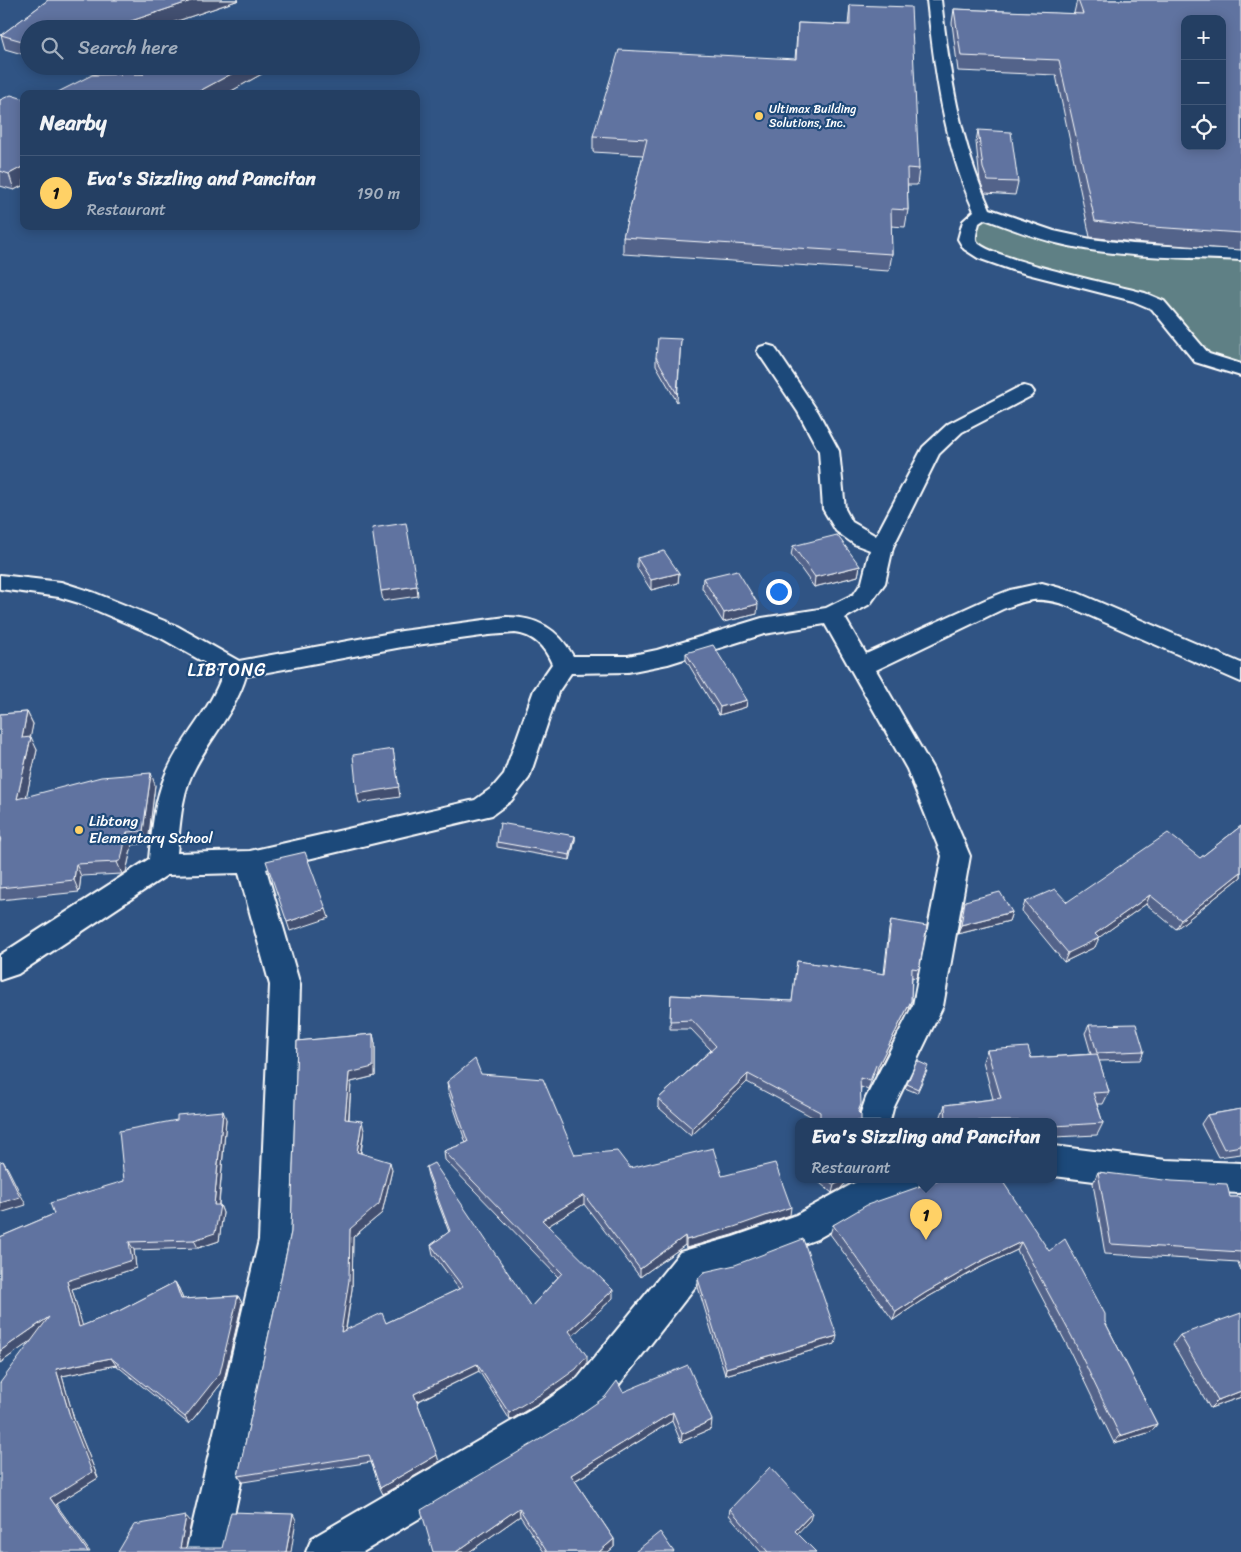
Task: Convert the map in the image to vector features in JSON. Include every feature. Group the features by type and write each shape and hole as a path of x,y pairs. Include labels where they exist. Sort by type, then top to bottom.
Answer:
{"street":[{"path":"934,0 943,78 968,179 983,212 1026,228 1068,240 1101,246 1241,255"},
{"path":"983,212 971,221 967,239 970,245 984,254 1018,266 1139,297 1158,305 1202,358 1241,370"},
{"path":"767,351 808,412 828,451 834,508 844,526 862,539 882,548"},
{"path":"564,664 628,664 659,658 762,626 832,615 862,599 873,583 882,548 895,518 930,451 955,428 1024,392"},
{"path":"0,582 61,590 87,598 169,632 236,670 407,637 490,627 522,626 546,636 558,649 564,664"},
{"path":"862,666 995,604 1018,595 1042,591 1070,598 1241,673"},
{"path":"832,615 920,769 956,856 928,1006 877,1108 875,1118"},
{"path":"0,968 8,965 162,864 250,862 483,808 502,794 516,778 546,690 564,664"},
{"path":"162,864 171,799 183,765 231,691 236,670"},
{"path":"206,1552 276,1240 285,985 250,862"},
{"path":"1057,1161 1166,1175 1241,1178"},
{"path":"326,1552 556,1416 591,1391 692,1264 733,1254 805,1228 882,1183"}],"green space":[{"path":"983,212 1068,240 1241,255 1241,370 1202,358 1157,305 970,245"}],"building":[{"path":"48,0 194,0 134,20 21,20"},
{"path":"1078,0 1241,0 1241,233 1095,221 1059,60 961,56 954,9 1083,14"},
{"path":"850,5 911,7 919,169 907,168 908,210 891,209 892,254 623,237 647,139 593,136 619,50 796,59 798,23 850,25"},
{"path":"20,21 20,40 1,35"},
{"path":"92,75 229,75 201,90 62,90"},
{"path":"11,95 20,98 20,168 9,174 0,171 0,100"},
{"path":"978,130 1011,132 1018,182 988,181 983,168"},
{"path":"658,338 681,339 677,394 656,357"},
{"path":"406,523 417,586 381,591 372,528"},
{"path":"837,535 860,566 815,577 793,546"},
{"path":"664,551 679,573 651,580 637,558"},
{"path":"737,570 758,604 724,613 703,578"},
{"path":"713,645 747,700 720,707 686,653"},
{"name":"Libtong Elementary School","path":"27,712 22,738 31,737 17,799 101,777 151,773 143,831 127,832 121,860 117,862 76,864 74,880 0,888 0,714"},
{"path":"393,749 399,787 357,794 353,755"},
{"path":"500,823 575,836 570,855 497,842"},
{"path":"1241,826 1241,872 1181,920 1150,895 1095,934 1099,938 1068,953 1025,902 1055,889 1067,902 1168,833 1200,858"},
{"path":"305,852 326,909 287,922 266,861"},
{"path":"1000,892 1012,912 961,925 965,901"},
{"path":"891,920 927,926 919,969 912,968 911,1001 878,1066 876,1065 870,1081 860,1078 861,1104 858,1112 861,1118 820,1118 820,1112 748,1074 692,1128 658,1099 716,1046 692,1020 670,1021 671,995 792,1001 797,961 885,974"},
{"path":"1136,1024 1144,1051 1097,1053 1089,1025"},
{"path":"373,1034 373,1067 349,1073 345,1119 362,1121 357,1152 390,1162 379,1204 350,1229 349,1280 341,1332 382,1313 386,1323 463,1287 431,1245 450,1231 426,1167 434,1163 531,1307 562,1273 444,1151 468,1142 447,1082 475,1059 481,1074 543,1079 575,1155 617,1151 630,1168 713,1148 722,1176 775,1163 791,1207 734,1227 686,1240 685,1236 640,1269 584,1195 542,1220 613,1290 569,1331 587,1356 576,1369 541,1394 509,1413 477,1364 414,1394 437,1455 380,1488 369,1455 238,1476 291,1232 297,1041"},
{"path":"1028,1047 1031,1058 1097,1054 1109,1092 1093,1093 1103,1123 1057,1126 1057,1118 946,1118 945,1105 1001,1098 987,1050"},
{"path":"917,1061 928,1066 918,1089 907,1084"},
{"path":"1241,1109 1241,1146 1224,1149 1207,1115"},
{"path":"223,1111 214,1205 220,1205 215,1233 194,1240 129,1242 132,1260 67,1281 79,1327 119,1311 175,1282 181,1299 238,1296 220,1373 185,1417 111,1358 56,1369 69,1413 92,1472 50,1498 88,1552 0,1552 0,1383 49,1317 0,1351 0,1237 54,1214 50,1203 124,1181 119,1131 177,1120 177,1115"},
{"path":"3,1161 20,1197 0,1203 0,1162"},
{"path":"1098,1172 1172,1181 1227,1184 1230,1197 1241,1197 1241,1252 1111,1244"},
{"path":"930,1183 1004,1183 1049,1251 1065,1239 1105,1314 1105,1322 1157,1424 1120,1436 1072,1337 1021,1242 983,1260 896,1312 833,1225 867,1205"},
{"path":"803,1239 837,1336 726,1368 698,1279 704,1272 735,1265"},
{"path":"1241,1313 1241,1391 1218,1400 1180,1335"},
{"path":"688,1365 712,1420 682,1434 673,1412 571,1475 614,1539 599,1552 547,1552 519,1508 456,1552 433,1552 421,1510 569,1422 605,1397 617,1381 623,1392"},
{"path":"770,1467 812,1513 795,1531 816,1552 768,1552 730,1509"},
{"path":"231,1512 293,1514 286,1552 118,1552 134,1525 186,1516 180,1548 222,1548"},
{"path":"660,1532 674,1552 635,1552"}],"place":[{"name":"Ultimax Building Solutions, Inc.","path":"759,116"},
{"name":"Libtong Elementary School","path":"79,830"},
{"name":"Eva's Sizzling and Pancitan","path":"926,1240"}],"district":[{"name":"LIBTONG","path":"227,670"}]}
